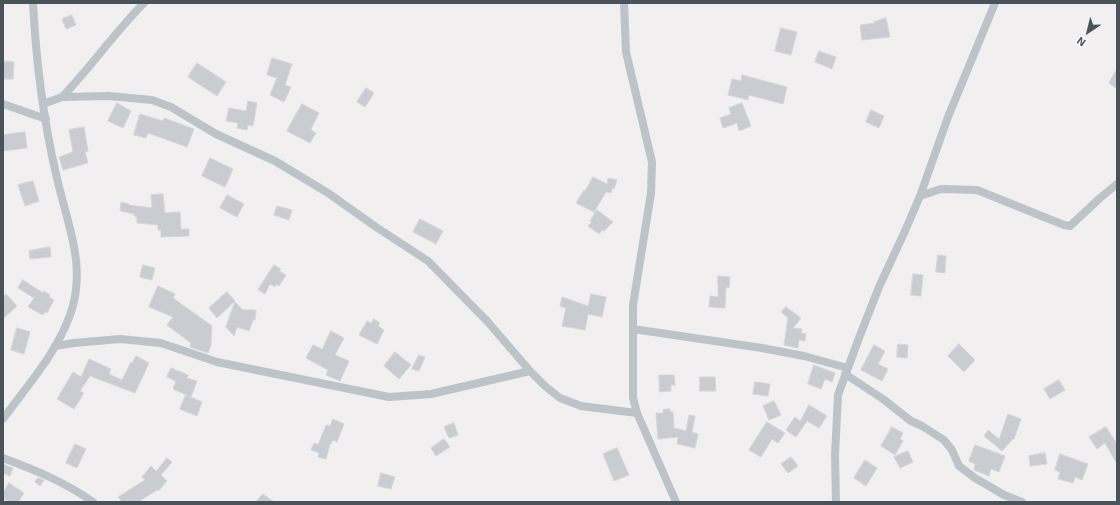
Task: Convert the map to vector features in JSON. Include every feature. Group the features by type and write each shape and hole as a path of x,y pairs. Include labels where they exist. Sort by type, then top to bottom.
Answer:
{"street":[{"path":"3,419 55,346 70,315 77,286 74,242 56,174 43,104 35,44 33,3"},
{"path":"62,97 80,78 106,44 144,3"},
{"path":"624,3 626,52 652,162 651,193 633,304 633,398 637,413 676,502"},
{"path":"836,502 835,455 838,395 879,287 920,196 948,117 995,3"},
{"path":"43,104 62,97 108,96 152,100 171,107 216,134 275,161 328,193 428,261 487,321 530,371 560,398 581,406 637,413"},
{"path":"3,104 46,119"},
{"path":"920,196 941,189 977,190 1064,225 1070,226 1117,184"},
{"path":"632,329 762,348 804,356 846,371 911,422 922,426 944,440 952,450 959,466 975,478 1004,495 1022,502"},
{"path":"55,346 120,339 161,343 217,362 389,397 431,394 530,371"},
{"path":"3,458 46,475 76,490 93,502"}],"building":[{"path":"72,15 76,25 66,29 62,19"},
{"path":"886,18 890,37 862,40 860,25 875,23 874,22"},
{"path":"781,28 797,32 791,55 775,51"},
{"path":"819,51 836,57 832,69 815,62"},
{"path":"272,58 292,64 285,85 291,87 284,102 270,95 277,78 267,75"},
{"path":"3,61 14,62 13,79 3,79"},
{"path":"197,63 226,82 217,96 188,77"},
{"path":"1117,69 1117,89 1109,83"},
{"path":"742,75 787,87 783,104 749,95 748,100 728,95 732,79 741,81"},
{"path":"366,88 374,93 365,107 357,102"},
{"path":"248,101 257,103 253,126 248,125 247,130 237,128 238,123 226,121 229,108 246,111"},
{"path":"117,103 131,111 123,128 108,121"},
{"path":"742,103 751,126 739,131 737,123 723,128 720,118 731,114 729,108"},
{"path":"302,104 319,113 311,130 316,133 310,143 287,131"},
{"path":"871,110 884,116 879,128 866,122"},
{"path":"140,114 163,121 164,118 194,129 187,147 148,133 146,138 134,135"},
{"path":"84,127 88,151 85,152 88,163 63,170 59,157 73,152 69,130"},
{"path":"25,132 27,148 3,151 3,135"},
{"path":"210,158 233,169 225,187 202,176"},
{"path":"593,177 607,184 608,178 617,180 614,189 612,188 611,193 606,192 594,212 576,203"},
{"path":"33,181 39,201 25,206 18,185"},
{"path":"163,194 165,213 180,212 181,229 189,229 189,236 161,237 161,230 158,230 158,225 137,223 137,217 134,216 134,214 120,211 121,202 129,205 152,208 151,195"},
{"path":"227,195 244,204 237,217 220,208"},
{"path":"277,206 292,210 289,220 274,215"},
{"path":"597,210 613,222 599,234 588,226 592,222 590,221"},
{"path":"420,219 443,231 436,244 413,232"},
{"path":"50,247 51,257 30,259 29,251"},
{"path":"938,255 946,256 945,273 936,272"},
{"path":"143,265 155,268 152,280 140,277"},
{"path":"274,265 281,269 279,271 286,275 279,286 276,284 275,287 270,284 265,294 258,290"},
{"path":"913,274 923,275 921,296 911,295"},
{"path":"718,276 730,277 729,288 726,287 725,308 709,307 710,296 718,297"},
{"path":"23,280 43,293 44,291 54,300 47,313 45,312 43,315 28,307 34,298 18,288"},
{"path":"158,286 175,294 173,298 212,326 211,345 208,353 190,347 191,343 167,325 173,317 149,307"},
{"path":"227,292 235,301 217,318 209,308"},
{"path":"6,294 17,306 3,319 3,298"},
{"path":"591,294 606,297 602,317 588,314 585,330 562,326 566,308 560,306 562,297 588,306"},
{"path":"235,302 243,310 256,310 255,320 253,320 249,331 237,327 234,336 226,327"},
{"path":"786,307 801,318 793,328 802,329 801,333 806,334 805,341 799,340 798,348 784,345 788,318 781,312"},
{"path":"374,319 380,323 378,326 384,330 377,344 359,335 367,321 371,323"},
{"path":"17,328 30,332 24,354 11,350"},
{"path":"331,331 344,338 335,355 349,361 340,381 326,375 328,370 306,358 313,345 322,349"},
{"path":"898,344 908,345 907,358 897,357"},
{"path":"959,344 975,360 964,372 948,356"},
{"path":"874,345 885,351 878,364 888,369 882,381 861,370"},
{"path":"395,352 411,365 399,379 384,366"},
{"path":"419,355 425,357 419,371 412,369"},
{"path":"136,356 149,363 135,393 90,376 80,391 84,393 74,409 57,399 73,372 81,377 89,359 111,369 109,374 122,380 131,362 132,363"},
{"path":"814,365 835,373 832,382 825,379 821,389 808,384"},
{"path":"171,368 188,375 187,378 197,381 191,397 173,389 176,381 167,377"},
{"path":"659,375 674,375 675,385 671,385 671,391 660,392"},
{"path":"700,377 715,377 716,391 700,391"},
{"path":"1059,380 1065,390 1050,399 1044,389"},
{"path":"755,382 770,384 768,396 753,394"},
{"path":"186,395 202,402 197,416 180,409"},
{"path":"774,401 781,415 769,420 763,406"},
{"path":"809,405 827,416 819,428 807,421 796,437 786,430 795,417 800,421"},
{"path":"670,409 670,412 673,412 674,428 686,431 689,415 695,416 692,432 698,434 695,448 677,444 678,437 658,439 656,413 663,413 663,410"},
{"path":"1008,414 1021,419 1014,439 1002,451 984,436 988,430 999,439"},
{"path":"333,419 344,424 337,442 333,440 330,444 326,459 318,457 319,453 311,450 314,443 318,445 326,425 330,426"},
{"path":"767,422 785,433 778,443 772,439 761,457 749,450"},
{"path":"454,423 458,435 449,438 444,427"},
{"path":"892,427 903,433 900,439 903,441 895,455 881,446"},
{"path":"1106,427 1117,444 1117,464 1105,443 1097,449 1089,437"},
{"path":"444,439 450,447 436,456 431,448"},
{"path":"75,444 86,449 77,468 66,463"},
{"path":"975,445 1005,456 999,472 991,469 989,476 974,470 975,464 969,461"},
{"path":"617,448 629,475 614,481 603,454"},
{"path":"908,451 913,462 900,468 894,457"},
{"path":"1045,453 1047,464 1030,466 1029,456"},
{"path":"1060,454 1088,464 1082,480 1075,477 1073,483 1058,479 1060,472 1055,470"},
{"path":"791,457 798,466 788,473 781,464"},
{"path":"167,458 172,462 161,475 167,481 158,491 157,490 138,502 122,502 118,497 145,480 142,477 151,466 156,471"},
{"path":"865,460 877,468 866,486 854,478"},
{"path":"3,464 13,468 10,476 3,473"},
{"path":"381,473 395,477 391,489 378,486"},
{"path":"38,478 44,480 40,486 35,482"},
{"path":"9,483 24,493 18,502 9,502 3,498 3,493"},
{"path":"263,494 274,502 256,502"}]}
